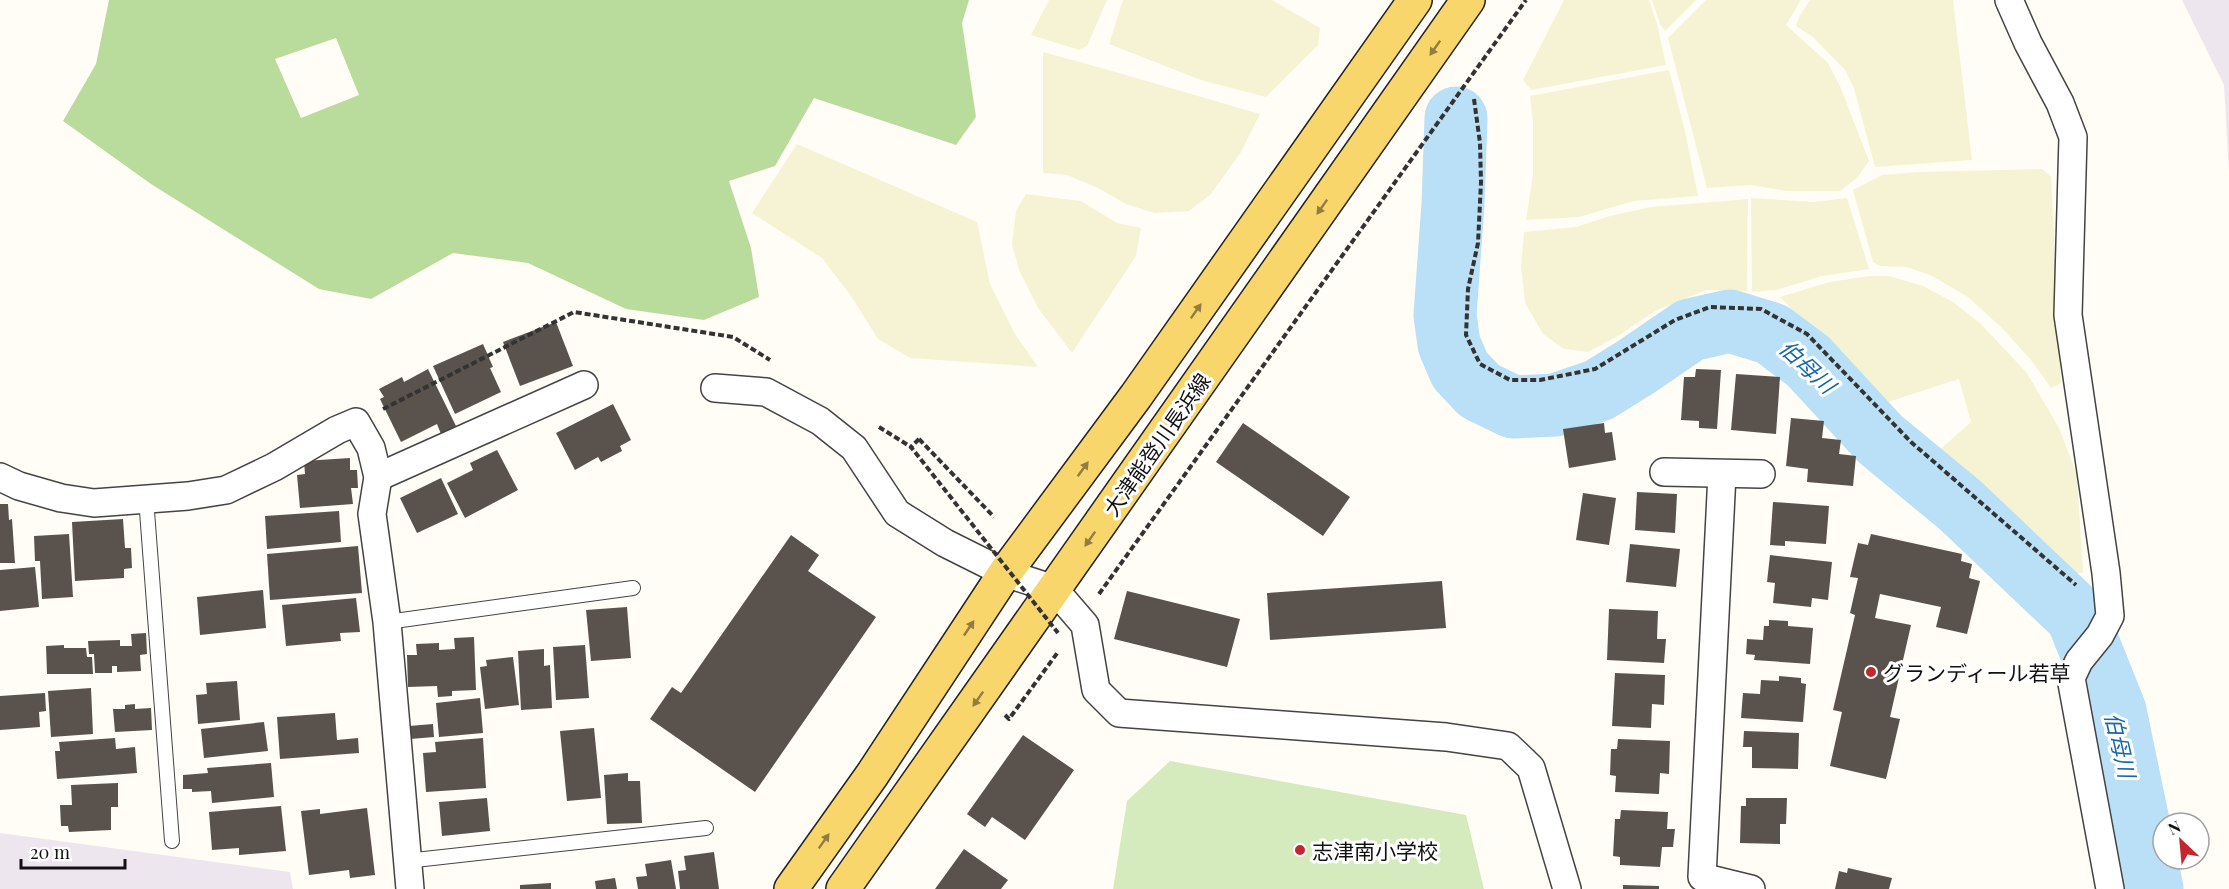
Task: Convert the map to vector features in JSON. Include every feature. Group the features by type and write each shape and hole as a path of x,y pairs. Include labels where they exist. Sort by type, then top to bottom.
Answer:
{"main road":[{"name":"大津能登川長浜線","path":"791,889 878,765 1005,573 1143,387 1415,0"},
{"name":"大津能登川長浜線","path":"843,889 1468,0"}],"street":[{"path":"2009,0 2028,43 2060,103 2073,137 2068,315 2106,573 2105,626 2079,661 2071,678 2110,889"},
{"path":"378,477 584,385"},
{"path":"715,388 766,392 820,421 854,448 897,513 945,543 1005,573 1054,589 1085,625 1096,690 1119,713 1446,737 1509,746 1531,768 1567,889"},
{"path":"0,477 19,486 61,498 94,503 188,496 226,490 274,467 337,430 356,422 371,448 378,477 372,514 387,622 410,889"},
{"path":"1664,472 1761,474"},
{"path":"1722,474 1702,877 1751,889"}],"lane":[{"path":"146,498 172,841"},
{"path":"387,622 633,588"},
{"path":"406,861 706,828"}],"path":[{"path":"1093,602 1526,0"},
{"path":"1474,99 1480,143 1481,182 1478,243 1468,289 1466,335 1480,364 1510,380 1540,380 1594,369 1675,320 1710,307 1761,309 1807,334 1911,442 2105,626"},
{"path":"356,422 574,312 733,337 772,362"},
{"path":"872,423 911,447 1058,633"},
{"path":"911,447 919,439 994,517"},
{"path":"1009,719 1058,651"}],"shaded area":[{"path":"1049,0 1107,0 1087,46 1079,50 1031,35"},
{"path":"1123,0 1272,0 1320,28 1318,45 1266,97 1201,80 1109,44"},
{"path":"1564,0 1649,0 1666,65 1531,90 1523,80"},
{"path":"1652,0 1696,0 1665,31 1660,24"},
{"path":"1706,0 1801,0 1786,25 1828,63 1840,86 1869,161 1857,178 1840,191 1786,191 1751,185 1707,188 1668,38"},
{"path":"1810,0 1953,0 1972,160 1875,167 1854,88 1845,70 1813,37 1796,26"},
{"path":"2182,0 2229,0 2229,173 2224,85"},
{"path":"1043,52 1260,114 1241,152 1210,195 1189,211 1154,213 1126,204 1098,188 1067,175 1043,173"},
{"path":"1669,70 1685,131 1698,196 1634,201 1579,217 1526,220 1533,175 1533,122 1530,96"},
{"path":"797,144 977,222 990,284 1015,334 1038,367 910,358 878,339 851,296 822,258 752,213"},
{"path":"2042,169 2051,176 2061,383 2051,388 2031,360 2003,329 1968,297 1930,275 1906,267 1880,266 1873,262 1853,190 1882,175"},
{"path":"1026,194 1081,201 1117,223 1141,228 1136,256 1072,353 1038,308 1019,270 1012,244 1016,211"},
{"path":"1751,198 1814,202 1847,198 1869,269 1822,276 1776,290 1752,292"},
{"path":"1748,199 1747,291 1706,290 1655,311 1618,336 1588,352 1564,349 1543,334 1525,303 1521,266 1524,232 1576,227 1610,216 1651,207"},
{"path":"1869,276 1889,276 1923,286 1953,302 1980,323 2027,373 2059,428 2077,475 2083,573 2074,573 1935,454 1971,422 1959,379 1885,403 1780,297 1830,282"},
{"path":"0,833 290,872 293,889 0,889"}],"green space":[{"path":"109,0 969,0 962,23 976,117 956,145 814,98 775,166 729,181 751,248 759,297 704,320 626,309 528,263 453,253 371,299 319,289 151,184 63,121 96,64","holes":["336,38 359,95 301,118 275,59"]},
{"name":"志津南小学校","path":"1170,761 1466,815 1484,889 1113,889 1127,801"}],"building":[{"path":"556,322 573,366 520,386 503,342"},
{"path":"483,344 493,367 490,368 501,392 455,414 433,366"},
{"path":"428,369 456,426 441,434 437,424 401,442 380,399 384,397 379,389 402,377 404,382"},
{"path":"1696,369 1721,370 1717,429 1699,428 1699,421 1681,420 1684,377 1695,377"},
{"path":"1736,374 1780,377 1776,434 1731,430"},
{"path":"613,404 631,440 620,446 622,451 601,462 598,457 575,470 556,433"},
{"path":"1791,418 1824,421 1822,438 1841,440 1839,454 1856,456 1853,486 1807,482 1808,469 1786,466"},
{"path":"1243,423 1350,497 1323,536 1216,462"},
{"path":"1604,423 1605,433 1612,432 1616,460 1569,468 1563,429"},
{"path":"497,450 518,490 465,518 447,483 473,470 470,463"},
{"path":"350,458 350,470 357,470 358,488 351,488 353,504 300,508 297,475 305,474 304,461"},
{"path":"441,478 458,514 417,533 400,498"},
{"path":"1637,492 1677,494 1675,533 1635,530"},
{"path":"1583,493 1616,498 1609,545 1576,540"},
{"path":"1773,502 1829,506 1826,544 1785,541 1785,546 1770,545"},
{"path":"0,504 8,504 9,520 12,519 15,563 0,563"},
{"path":"339,511 341,542 267,549 265,516"},
{"path":"123,519 125,548 131,548 132,568 124,569 124,578 75,581 72,522"},
{"path":"69,534 73,597 42,599 40,561 35,561 34,536"},
{"name":"グランディール若草","path":"1871,534 1962,554 1961,561 1972,564 1969,578 1980,581 1967,634 1936,627 1941,607 1880,594 1875,618 1911,625 1890,717 1900,719 1886,779 1830,766 1842,712 1833,710 1855,615 1850,613 1858,578 1850,577 1858,543 1868,545"},
{"path":"791,535 819,555 808,571 876,617 755,792 650,719 672,687 681,693"},
{"path":"1630,544 1680,549 1676,587 1626,582"},
{"path":"358,546 362,593 270,600 267,554"},
{"path":"1770,555 1832,562 1828,600 1812,598 1811,607 1773,603 1775,583 1767,582"},
{"path":"35,567 39,607 0,611 0,570"},
{"path":"1442,581 1446,628 1270,640 1267,593"},
{"path":"263,590 266,628 200,635 197,597"},
{"path":"1127,591 1240,619 1227,667 1114,639"},
{"path":"356,598 360,632 340,633 341,641 286,646 282,605"},
{"path":"627,607 631,658 591,661 586,610"},
{"path":"1609,609 1658,611 1657,639 1666,639 1664,663 1607,660"},
{"path":"1769,620 1788,621 1788,626 1813,628 1810,664 1754,660 1755,655 1746,654 1747,639 1763,640 1764,626 1769,626"},
{"path":"146,633 147,654 140,655 141,671 117,672 117,666 112,666 112,673 95,673 94,654 89,654 88,641 120,640 120,646 132,646 131,634"},
{"path":"474,637 476,690 452,691 452,696 438,697 437,686 408,687 407,655 417,655 416,644 439,643 439,650 455,649 454,638"},
{"path":"64,645 64,648 86,648 87,657 92,657 93,674 47,674 46,646"},
{"path":"585,645 589,698 556,700 553,647"},
{"path":"544,649 544,666 550,665 552,708 521,710 518,651"},
{"path":"513,657 519,705 485,709 480,667 487,666 486,660"},
{"path":"1615,673 1665,675 1664,705 1652,704 1651,728 1612,726"},
{"path":"1779,676 1801,678 1801,683 1806,684 1803,722 1741,718 1743,693 1760,694 1761,680 1779,681"},
{"path":"237,681 240,720 198,724 196,695 207,694 206,683"},
{"path":"91,688 93,734 51,737 48,691"},
{"path":"45,693 46,711 39,712 40,727 0,730 0,696"},
{"path":"480,698 483,733 439,737 436,703"},
{"path":"135,704 135,709 151,708 152,730 115,732 113,709 125,709 125,705"},
{"path":"335,713 337,740 358,738 359,753 280,759 277,717"},
{"path":"264,722 268,751 204,758 201,729"},
{"path":"433,724 434,737 410,739 409,726"},
{"path":"594,728 601,798 567,801 560,731"},
{"path":"1744,731 1799,733 1798,769 1752,768 1752,747 1743,747"},
{"path":"1023,735 1074,770 1025,840 992,817 985,827 967,814"},
{"path":"115,738 116,749 135,747 137,773 57,779 55,751 60,751 59,742"},
{"path":"483,738 486,788 426,792 423,753 436,752 435,742"},
{"path":"1618,739 1670,741 1669,774 1660,773 1659,794 1615,792 1616,776 1610,775 1611,749 1617,749"},
{"path":"271,763 274,797 212,803 211,791 192,792 192,789 183,789 183,775 208,773 207,768"},
{"path":"628,773 628,781 640,781 642,823 607,824 604,775"},
{"path":"118,783 118,807 111,807 111,830 69,832 68,826 61,826 60,805 72,805 71,785"},
{"path":"487,798 490,831 442,836 439,802"},
{"path":"1746,798 1787,798 1786,824 1780,824 1780,844 1740,843 1741,806 1746,806"},
{"path":"281,806 286,851 239,855 239,848 212,850 209,812"},
{"path":"367,808 375,875 350,878 349,870 309,875 301,811 320,809 320,814"},
{"path":"1621,810 1668,812 1667,829 1675,829 1673,847 1662,847 1660,867 1620,865 1620,857 1613,856 1615,819 1620,819"},
{"path":"964,849 1008,880 1001,889 935,889"},
{"path":"714,852 719,889 680,889 678,871 686,870 684,856"},
{"path":"671,860 676,889 638,889 636,877 647,876 645,864"},
{"path":"1848,868 1892,878 1889,889 1835,889 1839,871 1847,873"},
{"path":"615,878 617,889 596,889 595,881"},
{"path":"551,883 551,889 520,889 520,885"},
{"path":"1623,885 1659,886 1659,889 1623,889"}],"waterway":[{"name":"伯母川","path":"1456,118 1445,315 1449,344 1460,370 1480,391 1513,407 1555,405 1599,390 1690,330 1730,321 1772,334 1808,361 1880,439 1960,505 2077,616 2115,711 2152,889"}],"place":[{"name":"グランディール若草","path":"1871,672"},
{"name":"志津南小学校","path":"1300,850"}]}
